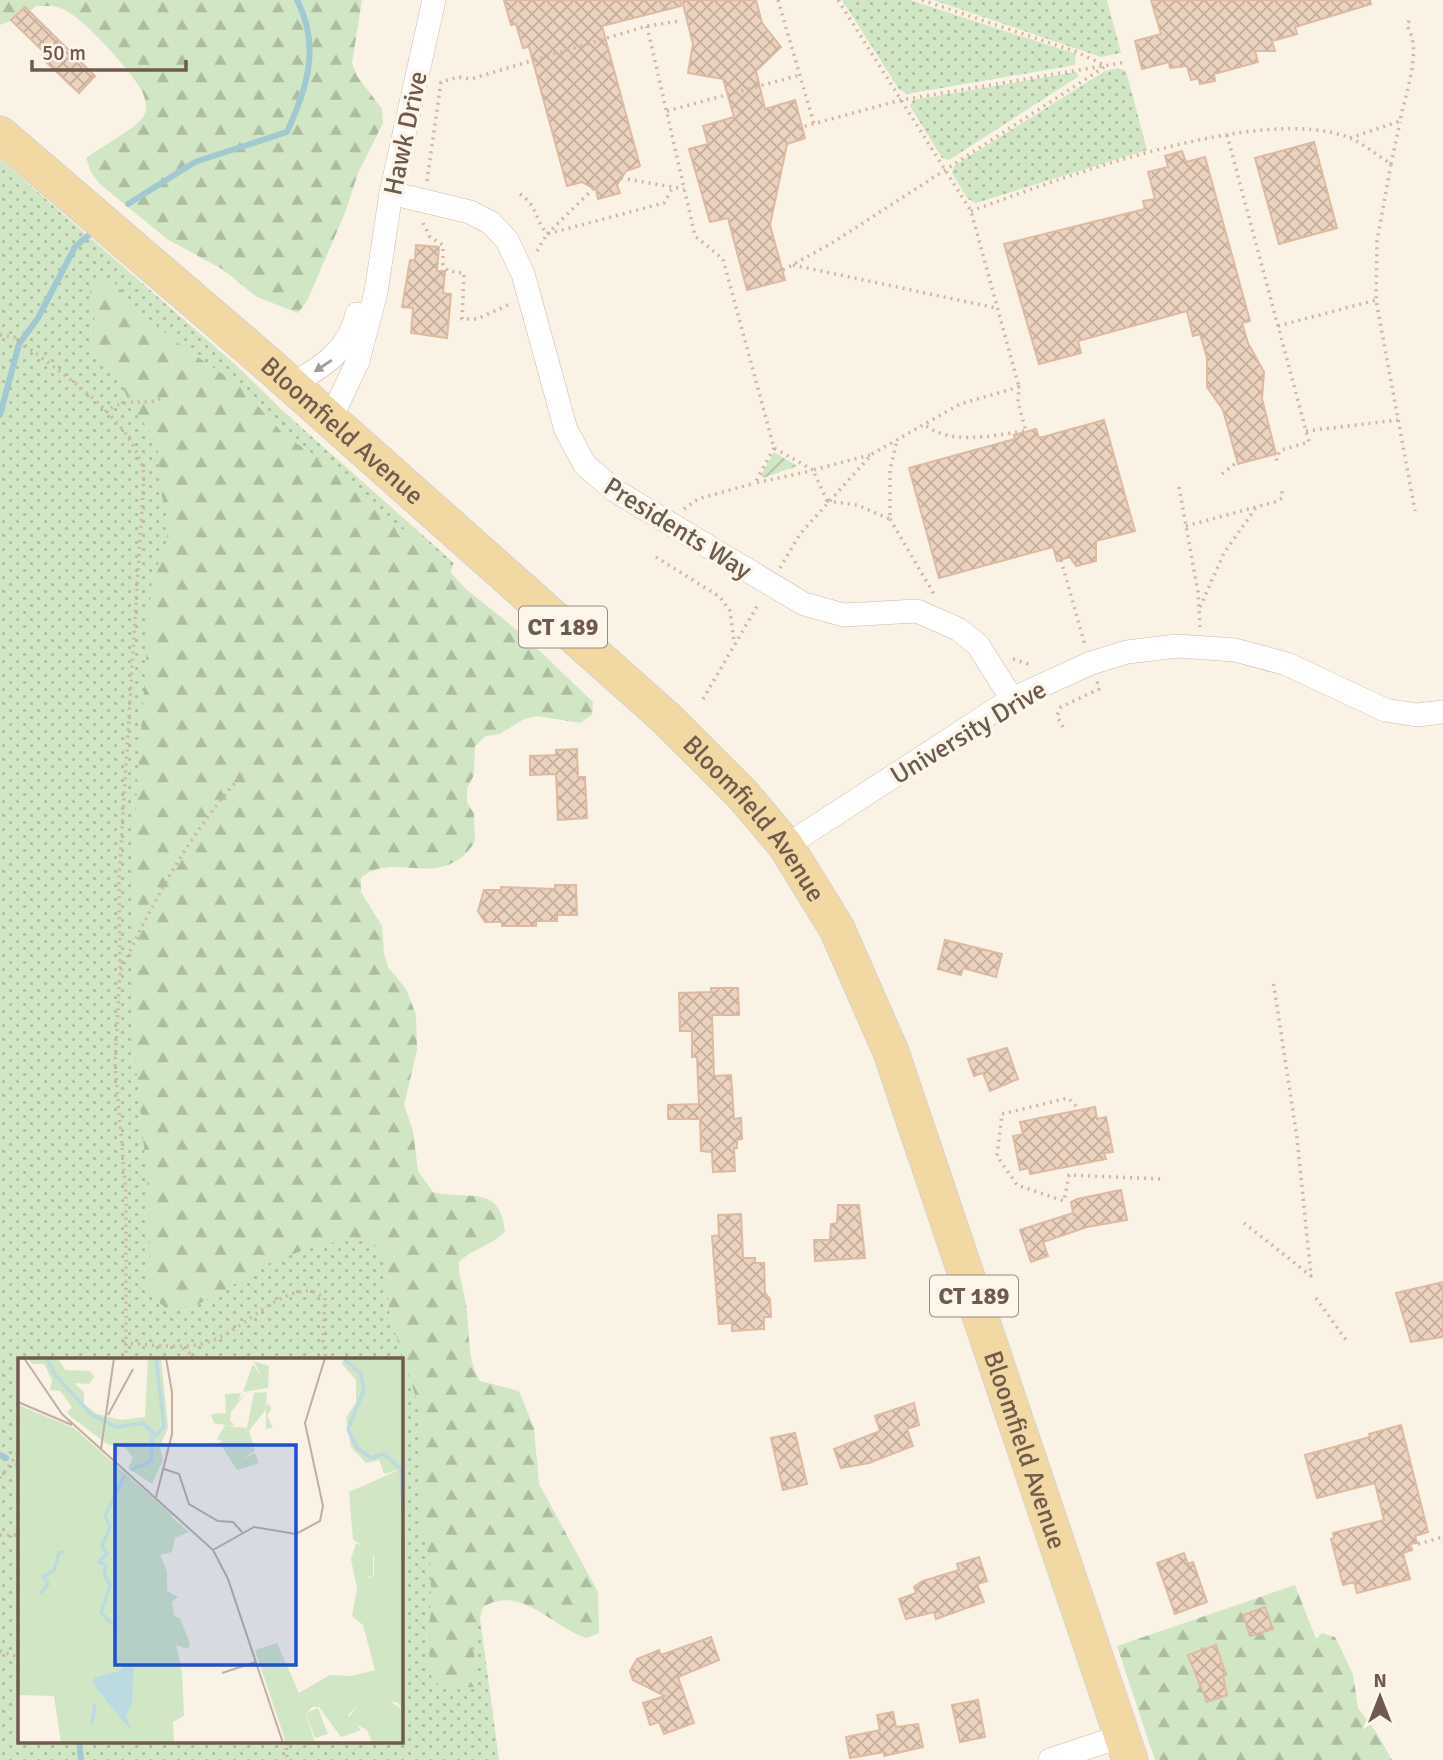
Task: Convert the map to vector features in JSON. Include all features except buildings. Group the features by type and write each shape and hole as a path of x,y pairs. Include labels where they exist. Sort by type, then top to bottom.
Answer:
{"main road":[{"name":"Bloomfield Avenue","path":"0,134 291,385 675,726 743,795 786,846 841,939 891,1052 1126,1748"}],"street":[{"name":"Hawk Drive","path":"330,420 358,361 376,292 391,193 434,0"},
{"name":"Presidents Way","path":"391,193 470,212 491,223 507,240 523,274 566,430 573,446 593,474 673,527 820,611 856,616 917,611 944,621 978,645 1012,699"},
{"name":"Hawk Drive","path":"291,385 330,363 353,333 362,290 379,267"},
{"name":"University Drive","path":"786,846 1012,699 1111,657 1144,649 1199,646 1235,650 1287,664 1385,710 1417,715 1443,712"},
{"path":"1049,1760 1126,1748"}],"path":[{"path":"778,0 814,124"},
{"path":"838,0 971,211 1019,387 1018,402 1026,431 959,438 936,433 925,425"},
{"path":"922,0 1077,51 1106,66"},
{"path":"1410,18 1407,26 1412,34 1414,50 1377,241 1376,300 1415,511"},
{"path":"426,184 441,82 458,77 471,79 647,26 680,21"},
{"path":"647,26 695,236 723,259 774,448 755,483"},
{"path":"798,128 901,100 1127,62"},
{"path":"783,270 832,243 1106,66"},
{"path":"667,111 800,75"},
{"path":"1350,138 1400,121"},
{"path":"971,211 1151,152 1227,135 1280,127 1350,138 1391,164"},
{"path":"1227,135 1309,442 1281,450 1276,458 1278,465"},
{"path":"621,178 684,189"},
{"path":"547,234 664,203 673,187"},
{"path":"535,257 547,234 593,189"},
{"path":"520,194 533,203 541,226 547,234"},
{"path":"424,221 430,237 443,245 443,265 448,271 464,274 462,318 477,319 518,302"},
{"path":"793,265 996,308"},
{"path":"1278,326 1376,300"},
{"path":"0,335 14,337 121,426 142,464 145,494 130,669 115,1065 126,1194 124,1343 127,1358"},
{"path":"679,517 698,499 872,454 960,404 1019,387"},
{"path":"105,412 120,402 163,398"},
{"path":"1306,431 1398,420"},
{"path":"897,441 890,470 890,519 939,599"},
{"path":"774,448 813,470 827,501"},
{"path":"776,575 800,534 872,454"},
{"path":"1222,474 1237,461"},
{"path":"1179,487 1200,609 1200,627"},
{"path":"1186,526 1281,499 1283,489"},
{"path":"827,501 858,505 890,519"},
{"path":"1200,609 1224,553 1257,506"},
{"path":"656,557 720,597 730,611 734,642"},
{"path":"1061,560 1085,645 1076,648"},
{"path":"703,699 764,595"},
{"path":"1009,657 1024,664 1037,664"},
{"path":"1063,727 1057,716 1061,707 1099,689 1094,673"},
{"path":"120,972 144,921 195,833 212,808 243,774"},
{"path":"1244,1223 1311,1276 1297,1138 1273,980"},
{"path":"1076,1106 1068,1098 1002,1114 997,1156 1017,1185 1064,1202 1069,1175 1161,1179"},
{"path":"124,1343 183,1348 213,1341 281,1299 297,1292 312,1291 325,1298 323,1341 326,1358"},
{"path":"1316,1298 1346,1340"},
{"path":"183,1348 196,1358"},
{"path":"0,1478 18,1453"},
{"path":"0,1535 18,1535"},
{"path":"1418,1544 1443,1538"},
{"path":"0,1651 18,1657"},
{"path":"286,1742 287,1760"}],"green space":[{"path":"0,0 362,0 352,63 357,76 382,109 383,123 358,173 345,213 307,301 298,313 257,297 222,269 167,239 100,184 91,172 86,158 140,121 146,108 142,91 106,46 83,23 63,9 36,6 25,15 0,25"},
{"path":"842,0 910,0 1076,54 1075,65 907,94 899,89"},
{"path":"933,0 1107,0 1121,53 1101,57"},
{"path":"1118,68 1126,71 1147,150 976,203 968,199 952,173 954,166 1105,71"},
{"path":"1076,72 1079,76 949,160 942,158 910,106 913,100"},
{"path":"0,159 236,365 283,411 454,563 392,716 357,833 365,1064 468,1528 499,1760 0,1760"},
{"path":"98,281 113,281 140,312 183,347 240,386 286,437 321,459 384,518 419,539 466,589 523,635 593,702 592,715 580,723 537,716 524,719 500,734 486,736 475,746 474,775 467,788 467,802 474,814 475,842 462,857 448,865 433,868 388,867 374,870 361,878 361,892 382,926 388,967 406,989 416,1015 417,1050 404,1105 413,1131 418,1171 433,1192 489,1200 502,1216 505,1231 459,1262 472,1362 480,1381 519,1391 534,1428 539,1484 598,1592 599,1633 586,1638 535,1609 510,1600 497,1601 483,1607 472,1646 478,1673 476,1687 446,1688 433,1682 429,1668 431,1570 419,1514 421,1443 417,1401 390,1317 384,1261 377,1248 366,1238 317,1245 254,1269 244,1279 195,1306 166,1308 155,1299 148,1287 148,1188 132,1026 133,844 152,577 164,552 169,525 162,497 157,441 131,406 119,379 92,347 95,320 89,293"},
{"path":"774,452 797,466 763,478 761,475"},
{"path":"1295,1585 1316,1639 1322,1633 1335,1637 1353,1674 1358,1708 1392,1760 1155,1760 1117,1646"}],"waterway":[{"path":"128,204 195,162 287,132 305,83 310,50 304,17 297,0"},
{"path":"0,415 19,344 38,318 75,247 90,234"},
{"path":"0,1455 6,1458"},
{"path":"79,1742 81,1760"}]}
